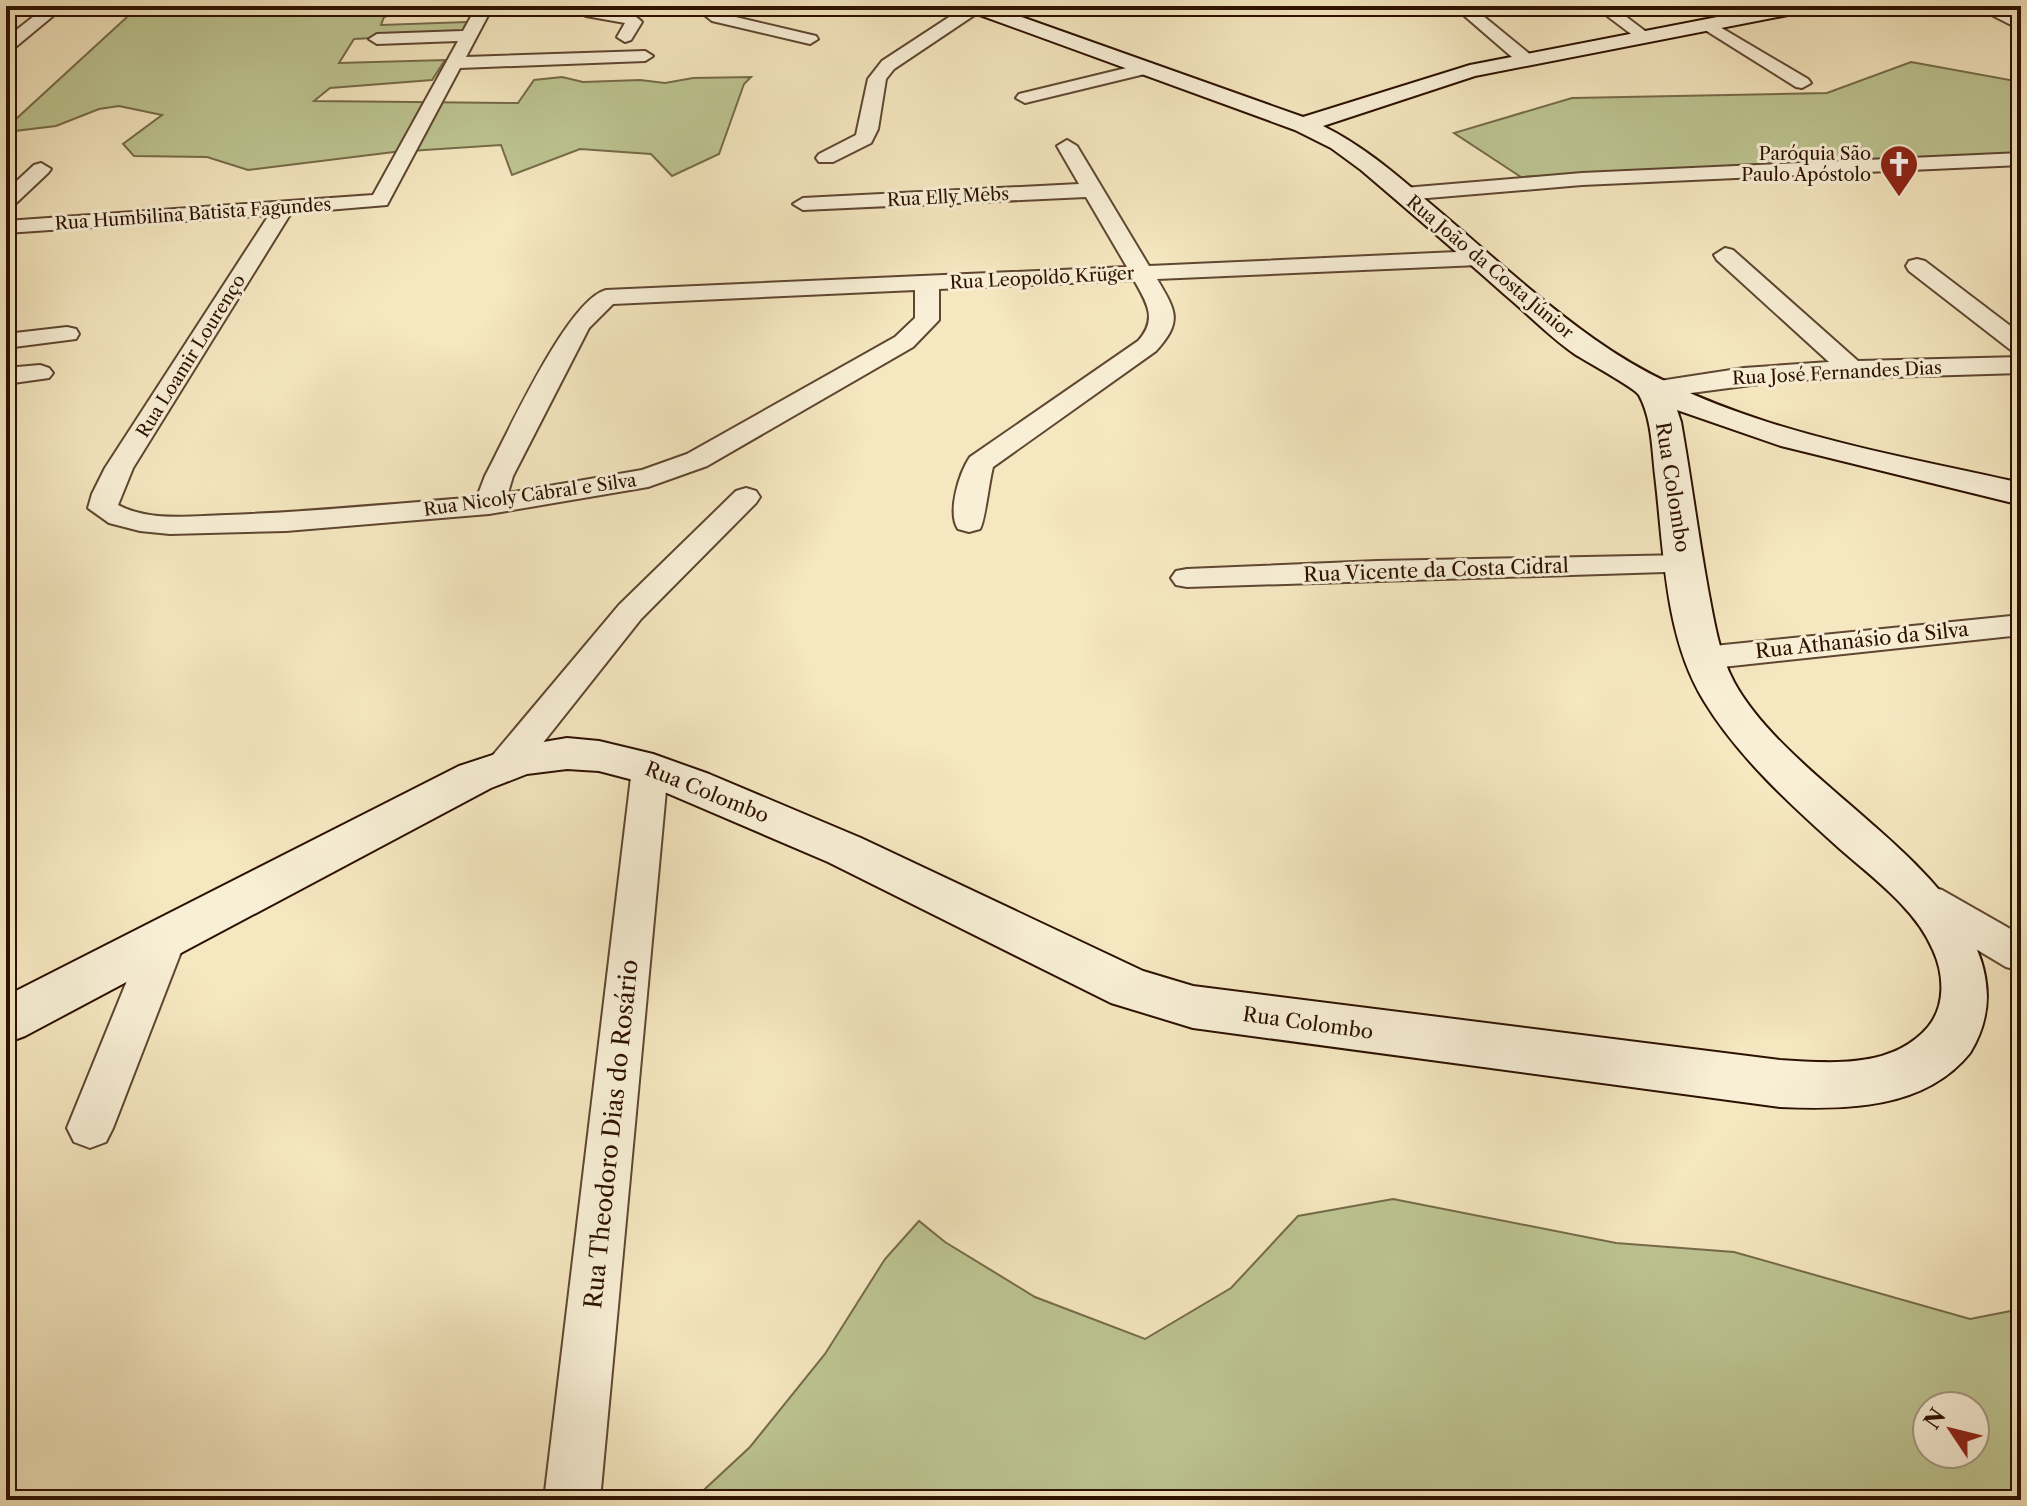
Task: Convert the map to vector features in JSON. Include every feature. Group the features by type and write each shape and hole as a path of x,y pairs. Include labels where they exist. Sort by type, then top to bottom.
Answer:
{"street":[{"path":"6,46 57,6"},
{"path":"454,63 485,6"},
{"path":"577,6 592,13 631,19 634,22 625,37"},
{"path":"710,6 710,13 718,18 810,39"},
{"path":"826,158 864,139 869,129 874,90 888,65 974,6 1177,6"},
{"name":"Rua João da Costa Júnior","path":"974,6 1303,125 1355,154 1582,345 1653,390 1699,409 1780,434 2021,494"},
{"path":"1461,6 1526,60"},
{"path":"1602,6 1645,37"},
{"path":"1303,125 1453,76 1803,6"},
{"path":"1982,6 2021,25"},
{"path":"1708,25 1802,83"},
{"path":"377,39 469,36"},
{"path":"454,63 645,56"},
{"name":"Rua Humbilina Batista Fagundes","path":"6,227 380,201 454,63"},
{"path":"1025,98 1147,68"},
{"path":"969,523 971,493 980,463 1147,346 1164,320 1162,308 1067,146"},
{"path":"1404,194 1582,179 2021,159"},
{"path":"6,202 41,169"},
{"name":"Rua Elly Mebs","path":"803,204 1093,190"},
{"name":"Rua Loamir Lourenço","path":"103,508 106,494 119,468 285,207"},
{"path":"1725,255 1853,370"},
{"name":"Rua Leopoldo Krüger","path":"489,505 499,476 578,325 606,297 1479,258"},
{"path":"1917,266 2021,346"},
{"name":"Rua Nicoly Cabral e Silva","path":"103,508 119,517 140,522 224,525 489,505 648,478 697,460 904,342 927,320 927,283"},
{"path":"6,341 67,334"},
{"name":"Rua José Fernandes Dias","path":"1653,390 1711,379 1853,370 2021,365"},
{"path":"6,376 40,373"},
{"name":"Rua Colombo","path":"6,1021 475,777 506,764 547,754 575,754 598,755 650,769 838,847 1129,988 1158,999 1193,1007 1720,1078 1803,1085 1855,1084 1896,1076 1937,1055 1950,1042 1960,1024 1966,1006 1967,982 1959,949 1928,901 1848,829 1743,723 1714,683 1704,658 1685,564 1665,422 1653,390"},
{"path":"506,764 630,612 746,497"},
{"name":"Rua Vicente da Costa Cidral","path":"1187,578 1377,570 1685,564"},
{"name":"Rua Athanásio da Silva","path":"1704,658 1983,626 2021,625"},
{"path":"1983,626 2021,648"},
{"name":"Rua Theodoro Dias do Rosário","path":"572,1500 650,769"},
{"path":"1928,901 2021,955"},
{"path":"90,1128 165,939"}],"green space":[{"path":"139,6 388,6 397,13 384,17 381,25 467,22 463,33 354,39 339,63 445,60 432,80 330,88 314,101 518,103 534,80 562,77 583,82 640,80 665,83 693,78 751,77 744,84 719,154 672,176 651,154 580,149 512,175 501,145 394,152 248,170 207,157 134,156 123,144 162,115 119,106 99,109 56,126 6,132 6,121 17,118"},
{"path":"1911,62 2021,82 2021,153 1521,177 1454,133 1572,98 1827,93"},
{"path":"1393,1199 1616,1243 1734,1252 1970,1319 2021,1309 2021,1500 693,1500 750,1447 825,1354 885,1259 919,1221 945,1242 1035,1297 1145,1339 1231,1288 1298,1216"}],"place":[{"name":"Paróquia São Paulo Apóstolo","path":"1899,198"}]}
